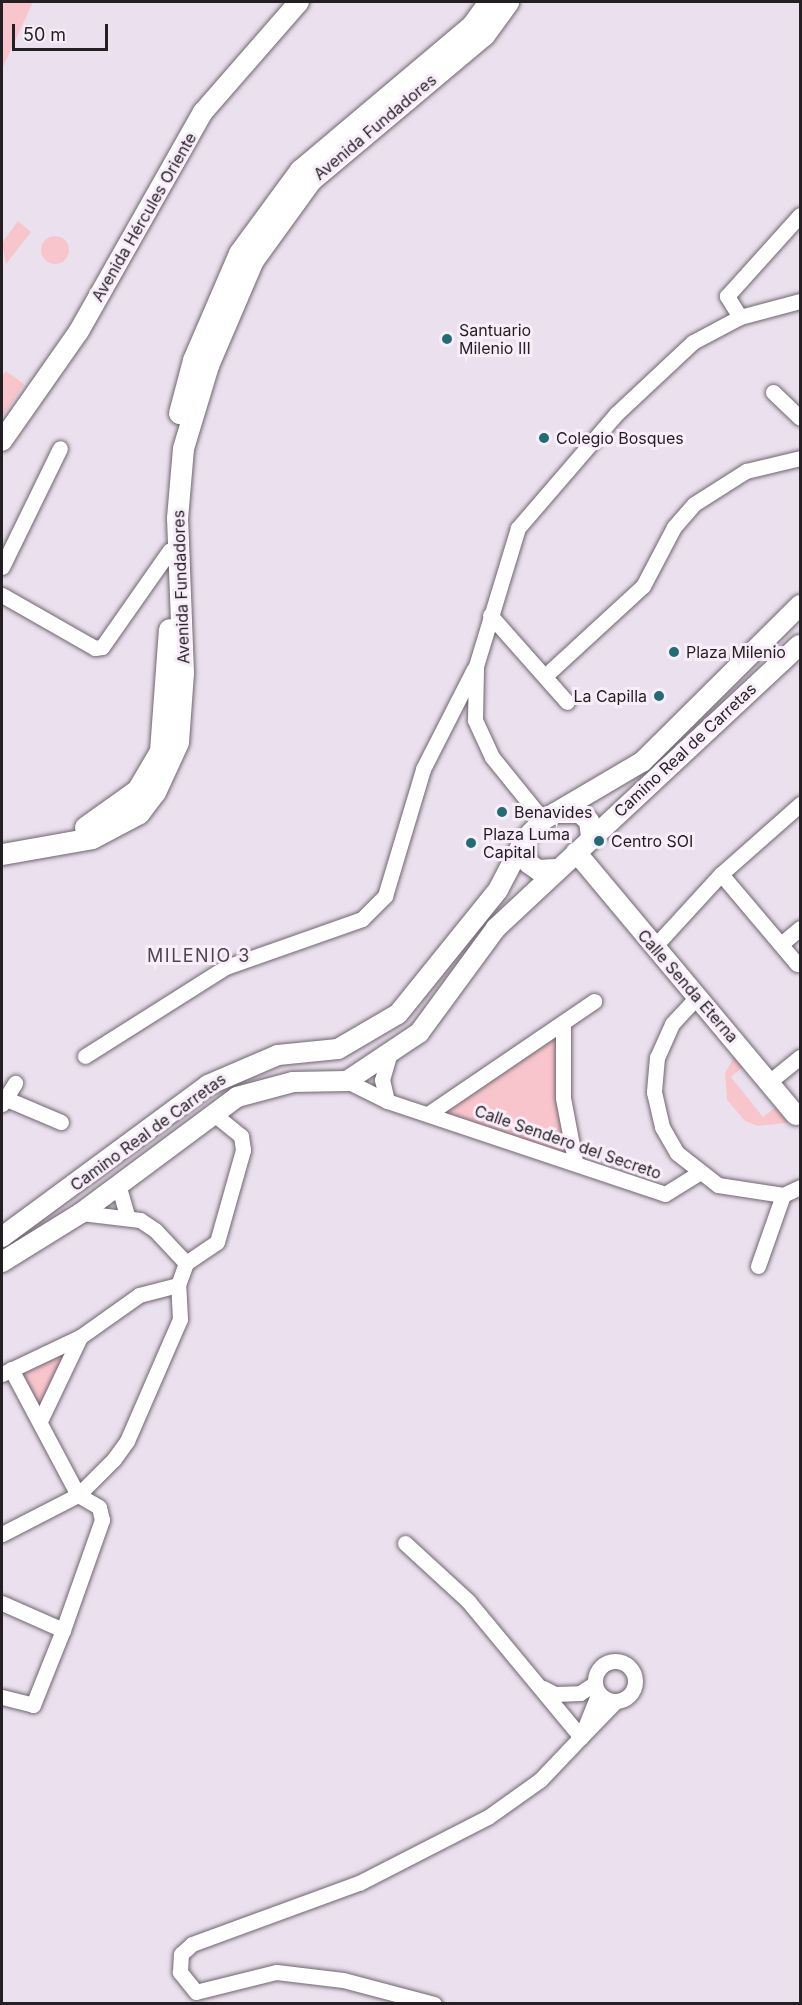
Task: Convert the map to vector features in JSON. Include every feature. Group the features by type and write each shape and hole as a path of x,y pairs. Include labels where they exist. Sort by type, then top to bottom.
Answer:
{"main road":[{"name":"Avenida Fundadores","path":"2,841 94,824 120,807 153,768 166,703 171,441 193,360 239,253 300,170 472,25 489,2"},
{"name":"Avenida Fundadores","path":"2,854 92,838 139,813 155,792 178,742 183,673 177,518 183,448 208,365 248,271 311,180 484,35 508,2"}],"street":[{"name":"Avenida Hércules Oriente","path":"2,441 55,369 203,112 299,2"},
{"path":"741,317 727,296 801,215"},
{"path":"85,1056 226,967 362,919 385,896 423,769 476,666 518,528 535,502 616,414 693,342 741,317 801,301"},
{"path":"773,392 801,418"},
{"path":"2,567 60,448"},
{"path":"545,676 643,586 674,527 694,504 746,471 801,458"},
{"path":"2,595 95,648 107,642 170,550"},
{"name":"Camino Real de Carretas","path":"2,1237 208,1085 278,1056 338,1049 398,1014 498,890 524,840 548,817 642,762 801,605"},
{"path":"490,615 567,702"},
{"name":"Camino Real de Carretas","path":"2,1262 81,1213 214,1114 254,1090 293,1082 347,1081 389,1056 418,1033 490,934 556,869 801,645"},
{"path":"476,666 475,720 492,757 548,817 580,813 589,821 591,837"},
{"path":"654,946 721,874 801,804"},
{"path":"524,840 528,863 538,870 556,869"},
{"name":"Calle Senda Eterna","path":"576,852 798,1118"},
{"path":"721,874 797,964"},
{"path":"781,944 801,928"},
{"path":"696,998 672,1024 657,1057 654,1092 662,1127 698,1173 741,1192 783,1195 801,1187"},
{"path":"428,1114 563,1026 594,1001"},
{"path":"563,1026 563,1098 575,1161"},
{"path":"387,1101 382,1080 389,1056"},
{"path":"769,1082 801,1057"},
{"name":"Calle Sendero del Secreto","path":"347,1081 387,1101 575,1161 614,1180 665,1194 698,1173"},
{"path":"15,1083 3,1100 61,1122"},
{"path":"2,1534 78,1495 127,1441 180,1319 178,1285 186,1263 217,1242 243,1150 241,1136 214,1114"},
{"path":"118,1184 128,1218"},
{"path":"758,1266 783,1195"},
{"path":"81,1213 128,1218 155,1230 186,1263"},
{"path":"2,1697 33,1705 63,1630 102,1520 99,1507 78,1495 40,1421 6,1371 80,1337 123,1304 178,1285"},
{"path":"40,1421 80,1337"},
{"path":"405,1543 468,1601 581,1737"},
{"path":"2,1603 63,1630"},
{"path":"434,2004 333,1978 276,1972 196,1992 180,1972 181,1954 192,1944 431,1851 540,1780 615,1702 632,1691 633,1671 622,1662 608,1661 597,1670 596,1689 581,1737"},
{"path":"540,1686 572,1693 596,1689 615,1702"}],"shaded area":[{"path":"2,2 33,2 2,69"},
{"path":"18,221 31,232 6,264 2,243"},
{"path":"55,236 65,240 69,250 65,260 55,264 45,260 41,250 45,240"},
{"path":"6,371 24,384 2,417 2,376"},
{"path":"563,1026 575,1161 428,1114"},
{"path":"740,1046 751,1060 731,1077 763,1117 784,1100 796,1115 786,1123 758,1126 745,1121 727,1100 725,1073"},
{"path":"80,1337 40,1421 11,1369"}],"place":[{"name":"Santuario Milenio III","path":"447,339"},
{"name":"Colegio Bosques","path":"544,438"},
{"name":"Plaza Milenio","path":"674,652"},
{"name":"La Capilla","path":"659,696"},
{"name":"Benavides","path":"502,812"},
{"name":"Centro SOI","path":"599,841"},
{"name":"Plaza Luma Capital","path":"471,843"}],"district":[{"name":"MILENIO 3","path":"199,956"}]}
